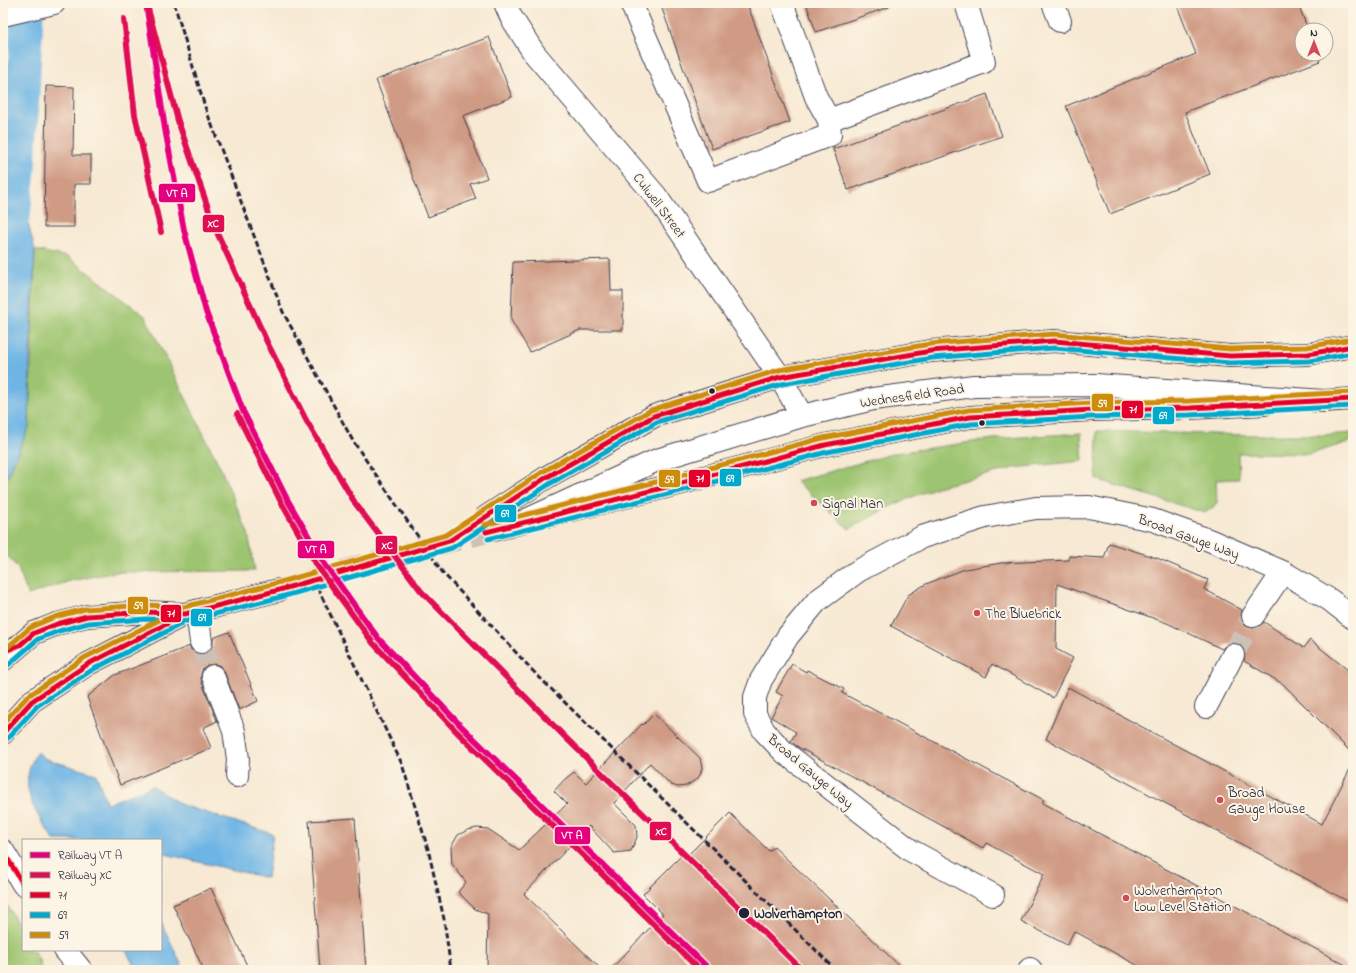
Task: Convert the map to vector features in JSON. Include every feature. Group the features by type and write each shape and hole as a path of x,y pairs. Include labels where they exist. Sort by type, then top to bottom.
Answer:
{"main road":[{"path":"3,15 54,3"},
{"name":"Culwell Street","path":"505,3 511,17 534,53 656,196 780,377 802,416"},
{"path":"631,3 708,180 830,135 829,120 816,97 782,3"},
{"path":"829,120 984,62 966,3"},
{"name":"Wednesfield Road","path":"1353,346 1308,354 1230,356 1054,341 930,351 780,377 654,416 547,477 490,523 520,523 678,484 825,445 970,417 1092,410 1190,408 1353,399"},
{"path":"1308,354 1353,359"},
{"name":"Wednesfield Road","path":"520,523 657,460 802,416 873,399 974,386 1096,385 1324,401"},
{"name":"Broad Gauge Way","path":"993,895 910,850 784,752 764,731 755,714 755,697 761,680 788,636 817,601 864,568 922,537 985,517 1036,508 1089,507 1153,520 1209,540 1283,572 1330,600 1353,618"},
{"path":"1253,616 1283,572"},
{"path":"3,733 32,701 88,664 191,612 279,590"},
{"path":"3,660 11,649 34,633 57,624 87,616 146,612 191,612"},
{"path":"191,612 201,642"},
{"path":"1206,707 1233,654"},
{"path":"213,676 234,731 238,759 237,776"},
{"path":"3,851 22,882"},
{"path":"59,951 60,970"},
{"path":"66,951 81,970"}],"green space":[{"path":"35,250 68,257 145,316 220,467 248,533 255,571 117,572 70,581 28,595 18,568 3,551 3,487 29,427"},
{"path":"1097,431 1252,435 1323,435 1353,433 1353,441 1310,454 1238,453 1239,479 1216,480 1217,504 1205,513 1096,479"},
{"path":"1081,433 1083,461 1014,468 937,487 893,505 849,529 796,481 895,453 993,439"},
{"path":"3,898 22,931 22,951 34,951 39,960 41,970 3,970"}],"water":[{"path":"32,3 25,61 19,20"},
{"path":"19,170 27,219 35,250 30,352 29,427 3,487 3,208"},
{"path":"37,752 46,759 96,774 107,804 152,786 182,805 273,834 267,878 162,853 162,839 53,839 40,819 30,798 28,776 31,764"},
{"path":"162,924 184,970 136,970 126,951 162,951"}],"building":[{"path":"660,3 747,3 790,122 712,149"},
{"path":"806,3 888,3 889,7 816,32"},
{"path":"1176,3 1298,3 1305,22 1294,22 1294,62 1317,62 1185,112 1210,174 1110,214 1066,106 1196,54"},
{"path":"489,37 512,97 463,116 487,178 470,184 476,199 428,217 376,80"},
{"path":"46,86 74,87 73,155 91,155 91,184 74,184 74,227 44,227"},
{"path":"987,94 1002,136 848,190 833,149"},
{"path":"610,259 611,291 623,291 623,330 580,330 530,352 511,320 513,262"},
{"path":"1109,543 1157,558 1208,580 1204,589 1242,610 1242,621 1246,626 1252,628 1258,627 1264,622 1304,648 1310,640 1353,674 1353,754 1283,684 1244,661 1245,654 1243,648 1239,644 1232,643 1226,645 1222,649 1167,623 1057,584 1056,649 1073,658 1053,698 992,664 986,677 891,626 908,595 926,584 965,569 1001,563 1069,560 1069,556 1104,558"},
{"path":"229,632 258,701 239,710 221,666 215,664 208,665 203,668 201,680 217,721 203,728 211,748 120,785 87,697 115,675 190,646 191,650 197,654 208,652 213,646 213,638"},
{"path":"792,664 844,689 842,693 1044,800 1042,803 1353,970 1146,970 1074,931 1067,945 1021,921 1044,874 986,843 983,848 798,747 791,741 796,732 771,717 783,696 776,692"},
{"name":"Broad Gauge House","path":"1068,687 1322,824 1353,763 1353,904 1046,739"},
{"path":"654,714 700,758 702,768 700,775 697,779 686,786 678,787 671,785 650,763 614,803 636,825 637,837 631,851 614,853 589,826 524,894 602,970 487,970 488,914 475,909 458,892 466,882 452,864 451,847 458,835 468,830 477,828 488,829 519,850 567,804 554,791 565,779 574,772 586,783 642,724 643,725"},
{"path":"730,813 769,851 774,847 904,970 610,970 663,914 643,894 682,855 685,858"},
{"path":"355,818 366,970 320,970 309,821"},
{"path":"211,888 249,970 204,970 173,905"}],"waterway":[{"path":"14,215 19,170 27,17"}],"tunnel":[{"path":"279,590 359,566 494,530"},
{"path":"1233,655 1253,616"},
{"path":"201,642 213,676"}],"railway":[{"path":"174,3 205,107 283,312 353,441 406,519 443,573 533,671 836,970"},
{"path":"310,572 402,764 428,849 444,919 451,970"}],"transit line":[{"path":"146,3 165,129 184,230 206,312 243,411 287,499 324,563 378,638 462,727 710,970"},
{"name":"59","path":"3,651 31,627 55,617 85,609 147,605 184,607 277,583 446,535 544,471 651,410 779,370 930,344 1053,334 1230,349 1307,347 1352,339"},
{"name":"71","path":"3,652 20,645 34,633 57,624 87,616 147,612 185,614 279,590 449,541 547,477 654,416 780,377 931,351 1054,341 1230,356 1308,354 1353,346"},
{"name":"69","path":"8,665 38,639 59,631 88,623 147,619 187,621 281,597 452,548 551,483 657,422 782,384 932,358 1054,348 1230,363 1309,361 1353,353"},
{"name":"59","path":"484,525 676,477 823,438 969,410 1092,403 1190,401 1353,392"},
{"name":"71","path":"486,532 678,484 825,445 970,417 1092,410 1190,408 1353,399"},
{"name":"69","path":"488,539 680,491 827,452 971,424 1092,417 1190,415 1353,406"},
{"name":"59","path":"3,723 28,696 84,658 175,612"},
{"name":"71","path":"3,733 32,701 88,664 178,618"},
{"name":"69","path":"8,738 37,706 92,670 181,624"},
{"name":"71","path":"3,851 22,882"}],"rail line":[{"name":"XC","path":"147,5 178,121 215,228 267,342 306,420 355,503 421,591 565,737 802,970"},
{"name":"XC","path":"124,19 135,115 161,232"},
{"name":"XC","path":"237,414 281,502 318,567 373,643 457,732 700,970"}],"place":[{"name":"Signal Man","path":"814,503"},
{"name":"The Bluebrick","path":"977,613"},
{"name":"Broad Gauge House","path":"1220,800"},
{"name":"Wolverhampton Low Level Station","path":"1126,898"},
{"name":"Wolverhampton","path":"744,913"}]}
